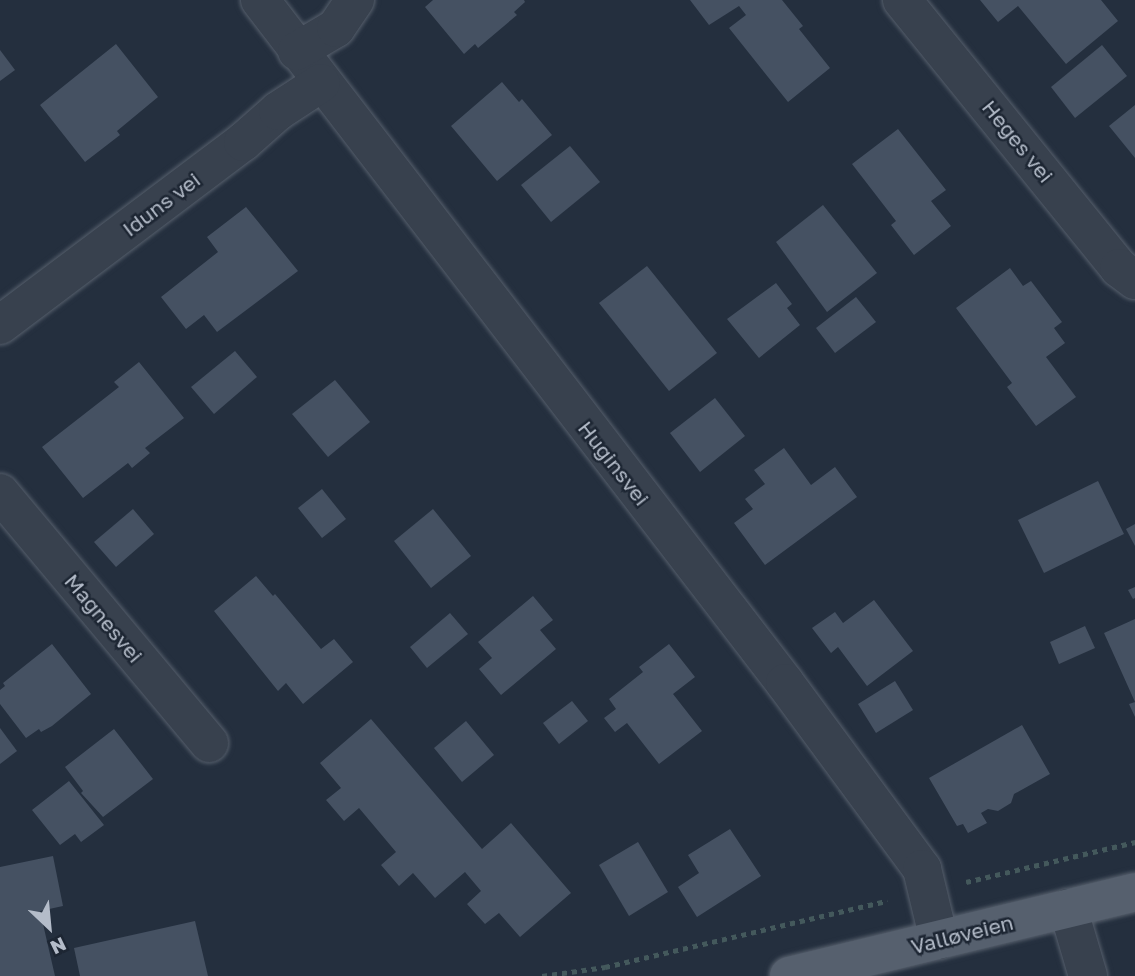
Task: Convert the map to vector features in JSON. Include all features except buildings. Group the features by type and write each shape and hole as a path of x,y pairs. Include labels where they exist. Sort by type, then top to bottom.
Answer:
{"main road":[{"name":"Valløveien","path":"792,976 1135,892"}],"street":[{"name":"Huginsvei","path":"260,0 321,83 776,672 922,869 939,940"},
{"path":"297,51 336,28 355,0"},
{"name":"Heges vei","path":"902,0 1119,268 1135,280"},
{"name":"Iduns vei","path":"0,325 243,142 278,111 321,83"},
{"name":"Magnesvei","path":"0,493 208,743"},
{"path":"1068,908 1088,976"}],"path":[{"path":"962,883 1135,842"},
{"path":"542,976 606,967 896,898"}]}
